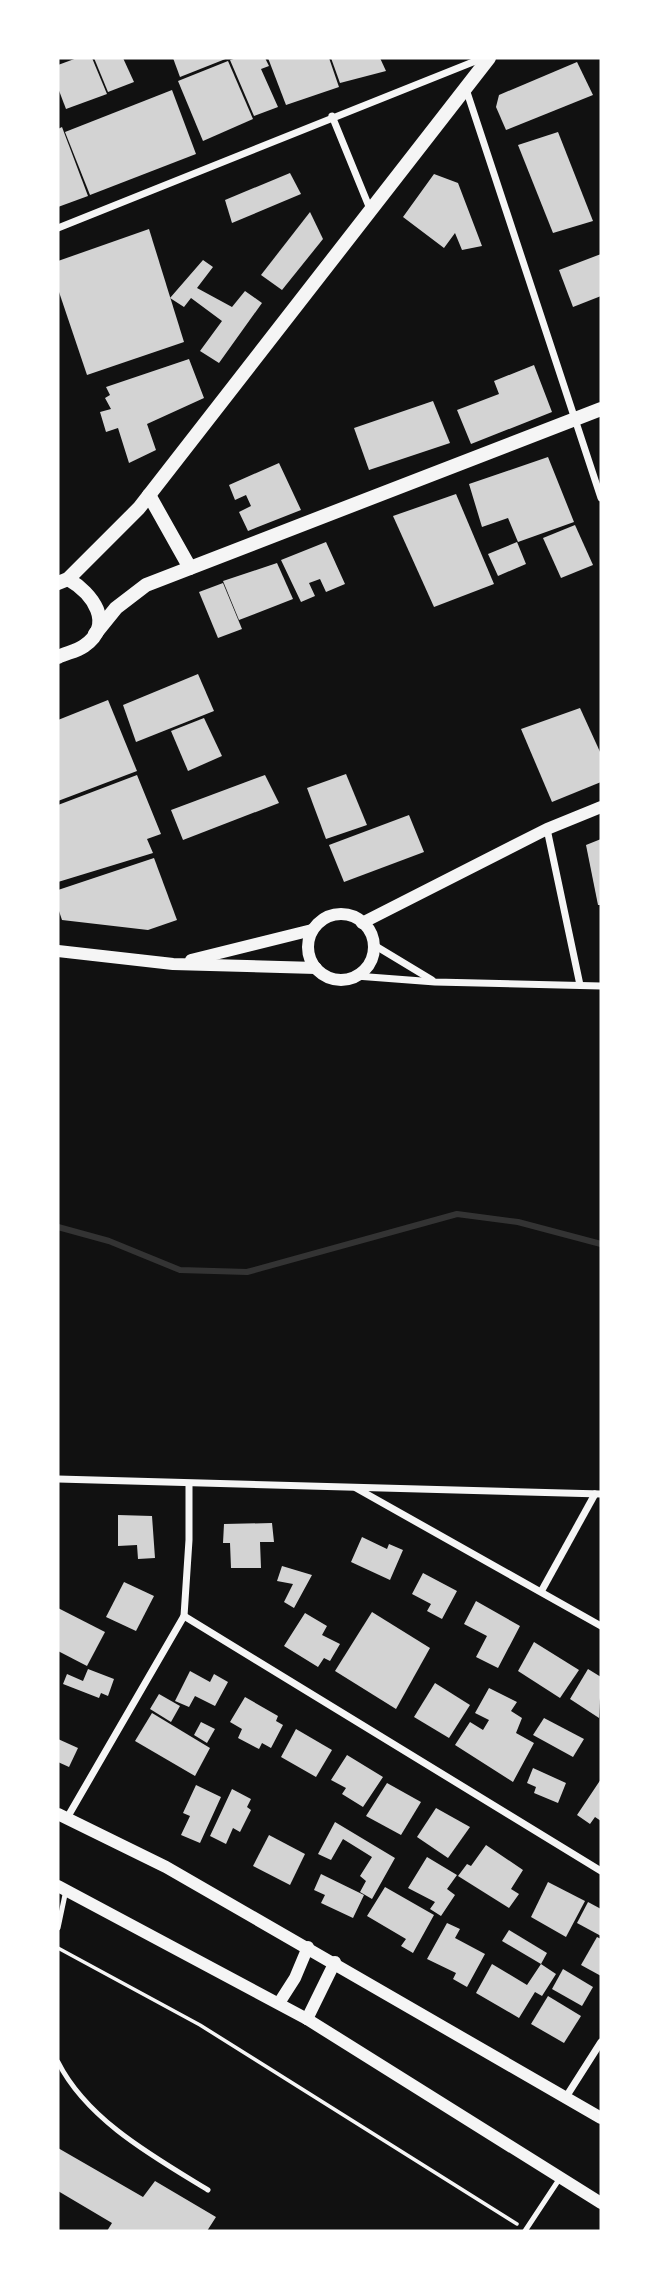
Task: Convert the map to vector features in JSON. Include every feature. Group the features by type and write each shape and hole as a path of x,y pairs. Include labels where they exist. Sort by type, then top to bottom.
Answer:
{"main road":[{"path":"95,634 98,608 89,594 63,581 108,542 149,495 489,58"},
{"path":"58,657 84,646 116,608 146,585 601,410"},
{"path":"149,495 190,568"}],"street":[{"path":"58,228 332,116 484,58"},
{"path":"466,89 601,498"},
{"path":"332,116 371,211"},
{"path":"362,923 547,829 601,807"},
{"path":"547,829 580,985"},
{"path":"316,968 308,950 312,930 319,922 339,914 352,916 370,933 373,945 372,957 356,976"},
{"path":"173,964 312,930"},
{"path":"373,945 435,982"},
{"path":"58,950 173,964 316,968 334,979 356,976 435,982 601,986"},
{"path":"58,1479 598,1494 541,1590"},
{"path":"189,1484 190,1540 184,1616 62,1816 166,1867 335,1962 601,2118"},
{"path":"352,1486 601,1626"},
{"path":"184,1616 601,1871"},
{"path":"62,1888 307,2018 601,2203"},
{"path":"279,2003 295,1978 308,1947"},
{"path":"307,2018 335,1962"},
{"path":"566,2097 601,2042"}],"lane":[{"path":"58,1928 62,1888"},
{"path":"58,2062 70,2087 139,2147 208,2190"},
{"path":"525,2231 560,2178"}],"path":[{"path":"58,1948 200,2025 525,2231"}],"building":[{"path":"77,58 92,58 107,94 66,109 58,88 58,65"},
{"path":"94,58 123,58 134,82 108,92"},
{"path":"173,58 228,58 180,77"},
{"path":"265,58 269,66 261,69 278,107 254,116 230,60"},
{"path":"268,58 329,58 339,87 286,105"},
{"path":"331,58 380,58 386,71 340,83"},
{"path":"228,61 253,119 203,141 178,81"},
{"path":"577,62 593,95 506,130 496,107 499,95"},
{"path":"172,90 196,154 90,195 65,132"},
{"path":"62,127 88,196 58,207 58,129"},
{"path":"558,132 593,221 553,233 518,145"},
{"path":"290,173 301,194 232,223 225,200"},
{"path":"434,174 458,183 482,246 462,250 455,233 444,248 403,217"},
{"path":"310,212 323,239 282,290 261,275"},
{"path":"149,229 184,342 87,375 58,289 58,261"},
{"path":"601,254 601,296 573,307 559,270"},
{"path":"203,260 213,267 197,288 232,307 245,291 262,303 219,363 200,351 222,321 191,298 184,307 170,298"},
{"path":"189,359 204,398 147,424 156,450 129,463 118,428 106,432 100,412 111,409 105,398 110,395 106,387"},
{"path":"534,365 552,412 471,444 457,410 499,394 494,381"},
{"path":"433,401 450,443 369,470 354,428"},
{"path":"548,457 574,522 518,542 508,518 482,527 469,484"},
{"path":"279,463 301,510 248,531 239,512 251,506 246,495 235,500 229,485"},
{"path":"456,494 494,584 434,607 393,516"},
{"path":"575,525 593,565 561,578 543,538"},
{"path":"326,542 345,584 326,592 320,579 309,583 315,596 301,602 281,560"},
{"path":"517,542 526,564 498,576 488,554"},
{"path":"277,563 293,599 239,620 223,581"},
{"path":"223,583 242,629 218,638 199,592"},
{"path":"198,674 214,711 136,742 123,705"},
{"path":"108,700 137,771 58,801 58,720"},
{"path":"580,708 601,754 601,782 552,802 521,729"},
{"path":"204,718 222,756 188,771 171,731"},
{"path":"346,774 367,825 326,839 307,788"},
{"path":"137,775 161,834 147,839 153,853 58,882 58,805"},
{"path":"265,775 279,803 183,840 171,810"},
{"path":"409,815 424,852 344,882 329,845"},
{"path":"601,839 601,905 598,905 586,845"},
{"path":"154,858 177,920 148,930 62,920 58,908 58,890"},
{"path":"118,1515 152,1516 155,1558 138,1559 137,1545 118,1546"},
{"path":"272,1523 274,1542 260,1542 261,1568 231,1568 230,1543 223,1543 224,1524"},
{"path":"362,1537 387,1549 389,1544 403,1550 390,1580 351,1562"},
{"path":"282,1566 312,1575 294,1608 284,1602 293,1584 277,1581"},
{"path":"423,1573 457,1591 442,1619 427,1611 431,1604 412,1594"},
{"path":"124,1582 154,1596 136,1631 106,1617"},
{"path":"476,1601 520,1626 498,1668 476,1657 487,1636 464,1624"},
{"path":"58,1608 105,1632 87,1666 58,1651"},
{"path":"372,1612 430,1648 396,1709 335,1671"},
{"path":"305,1613 327,1626 322,1635 340,1644 330,1661 324,1658 318,1667 284,1646"},
{"path":"534,1642 579,1670 560,1698 518,1671"},
{"path":"88,1669 114,1679 108,1696 101,1693 99,1698 63,1684 67,1674 83,1681"},
{"path":"588,1669 601,1677 599,1718 570,1699"},
{"path":"190,1671 210,1682 214,1674 228,1682 215,1706 195,1696 189,1707 175,1701"},
{"path":"435,1683 470,1705 449,1738 414,1717"},
{"path":"489,1688 517,1702 511,1711 522,1718 516,1733 534,1743 513,1782 455,1745 470,1722 483,1730 489,1720 475,1713"},
{"path":"159,1694 180,1706 171,1722 150,1709"},
{"path":"245,1697 278,1716 276,1721 283,1725 271,1748 262,1743 259,1749 238,1738 242,1729 230,1722"},
{"path":"152,1713 210,1748 195,1776 135,1741"},
{"path":"544,1718 584,1739 573,1757 533,1735"},
{"path":"201,1722 215,1729 207,1743 194,1735"},
{"path":"296,1729 332,1750 316,1777 281,1757"},
{"path":"58,1739 78,1748 69,1767 58,1762"},
{"path":"347,1755 383,1777 363,1807 342,1794 346,1788 331,1780"},
{"path":"533,1768 566,1783 558,1803 534,1793 536,1787 527,1783"},
{"path":"601,1779 601,1821 595,1817 590,1824 577,1815"},
{"path":"387,1783 421,1802 401,1835 366,1816"},
{"path":"196,1785 221,1797 200,1843 181,1835 190,1816 183,1813"},
{"path":"232,1789 251,1799 247,1807 251,1810 240,1832 233,1828 226,1844 210,1836"},
{"path":"436,1808 470,1827 448,1858 417,1837"},
{"path":"335,1822 395,1858 372,1899 360,1892 366,1881 360,1876 372,1857 343,1839 331,1860 318,1854"},
{"path":"269,1835 305,1854 290,1885 253,1866"},
{"path":"486,1845 523,1870 511,1889 519,1894 509,1908 458,1876 467,1864 471,1866"},
{"path":"427,1857 457,1875 447,1889 455,1895 441,1916 430,1909 435,1902 408,1888"},
{"path":"321,1874 364,1895 353,1918 321,1903 325,1895 314,1890"},
{"path":"548,1882 585,1901 566,1937 531,1917"},
{"path":"385,1887 434,1915 413,1953 401,1946 406,1939 367,1916"},
{"path":"588,1902 601,1909 601,1936 577,1923"},
{"path":"447,1923 460,1929 455,1938 485,1954 467,1987 453,1979 456,1973 427,1959"},
{"path":"509,1930 547,1953 541,1964 502,1941"},
{"path":"597,1937 601,1939 601,1976 581,1965"},
{"path":"492,1964 527,1985 541,1964 556,1974 542,1996 535,1992 519,2018 476,1993"},
{"path":"563,1969 593,1987 582,2006 552,1989"},
{"path":"548,1996 581,2016 564,2043 531,2024"},
{"path":"58,2148 143,2197 155,2181 216,2217 207,2231 107,2231 112,2223 58,2191"}],"waterway":[{"path":"58,1227 109,1241 180,1270 247,1272 457,1214 518,1222 601,1244"}]}
